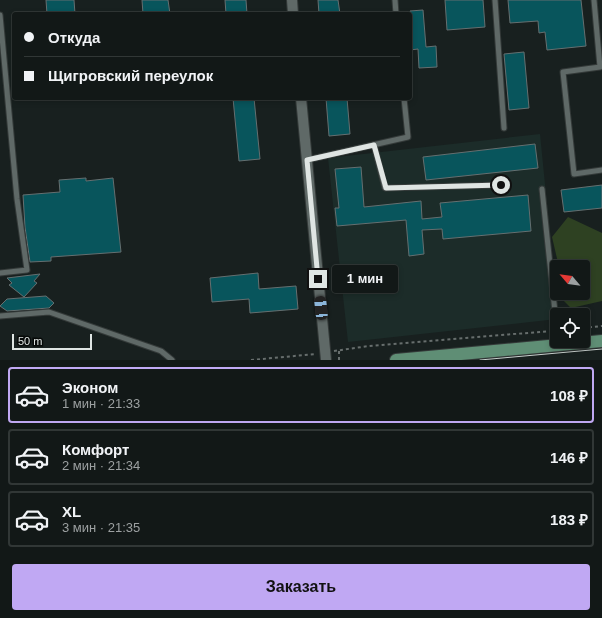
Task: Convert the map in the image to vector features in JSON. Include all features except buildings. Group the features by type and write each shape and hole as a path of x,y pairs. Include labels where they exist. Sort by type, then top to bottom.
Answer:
{"main road":[{"path":"590,342 602,341"},
{"path":"396,360 550,344"}],"street":[{"path":"292,0 293,12"},
{"path":"301,100 326,356"}],"lane":[{"path":"394,0 396,12"},
{"path":"495,0 504,128"},
{"path":"594,0 601,67 563,72 574,174 602,170"},
{"path":"0,15 17,198 27,270 0,273"},
{"path":"307,160 408,137 404,100"},
{"path":"374,145 386,188 501,185"},
{"path":"542,189 555,308"},
{"path":"0,316 49,312 161,351 172,360"}],"path":[{"path":"590,327 602,326"},
{"path":"251,360 326,356 339,351 368,346 550,332"},
{"path":"339,351 339,360"}],"shaded area":[{"path":"540,134 553,260 550,260 550,300 557,300 557,308 550,308 550,320 348,342 328,158"}],"green space":[{"path":"568,217 602,233 602,301 571,308 563,300 590,300 590,260 557,260 552,237"}],"tram line":[{"path":"480,360 602,349"}],"route":[{"path":"318,279 307,160 374,145 386,188 501,185"}]}
